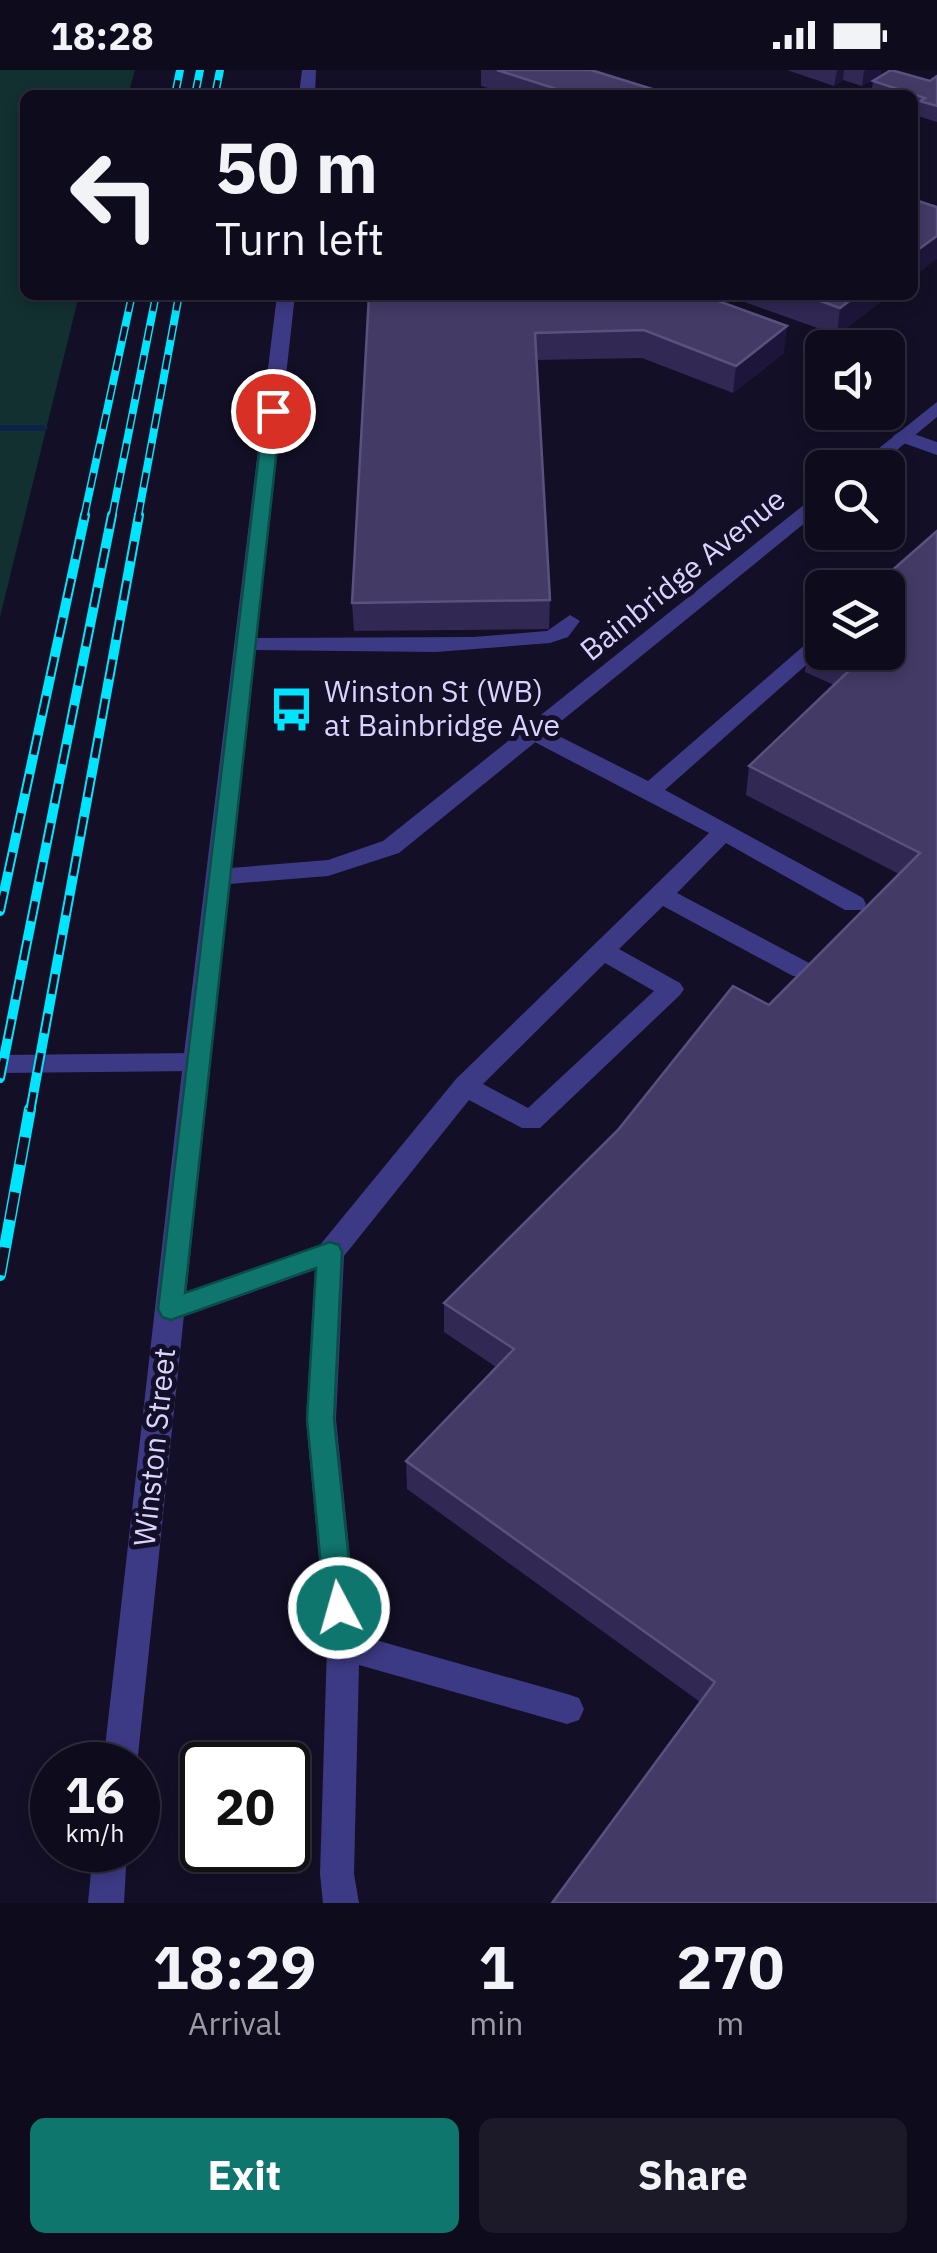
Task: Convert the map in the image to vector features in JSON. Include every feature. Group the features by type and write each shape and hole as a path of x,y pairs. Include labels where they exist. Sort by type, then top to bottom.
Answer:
{"street":[{"name":"Winston Street","path":"123,1742 196,1062 285,300"},
{"path":"885,450 937,408"},
{"path":"902,436 937,450"},
{"name":"Bainbridge Avenue","path":"218,876 303,873 364,861 414,831 805,514"},
{"path":"245,644 352,648 463,646 550,637 570,621"},
{"path":"650,791 805,655"},
{"path":"536,733 854,904"},
{"path":"171,1309 330,1252 465,1086 724,833"},
{"path":"660,894 802,970"},
{"path":"465,1086 530,1121 672,989 603,951"},
{"path":"0,1064 196,1062"},
{"path":"330,1252 321,1419 343,1646 337,1874 341,1903"},
{"path":"343,1646 567,1708"},
{"path":"106,1903 108,1872"}],"green space":[{"path":"0,70 135,70 129,90 20,90 20,300 78,300 0,617"}],"building":[{"path":"497,70 591,70 655,90 559,90"},
{"path":"891,70 930,81 937,76 937,106 920,101 925,98 918,96 918,90 901,90 873,81"},
{"path":"918,201 937,207 937,236 918,250"},
{"path":"369,300 716,300 787,326 736,366 644,330 535,333 550,600 352,603"},
{"path":"818,300 850,300 840,308"},
{"path":"937,531 937,1903 552,1903 715,1682 406,1461 514,1349 444,1303 618,1130 733,986 769,1005 920,853 749,766 850,670 905,670 905,570 893,570"}],"waterway":[{"path":"0,428 43,428"}],"railway":[{"path":"176,90 180,70"},
{"path":"196,90 200,70"},
{"path":"216,90 220,70"},
{"path":"84,517 131,300"},
{"path":"112,517 155,300"},
{"path":"138,517 178,300"},
{"path":"0,911 85,515"},
{"path":"0,1078 112,515"},
{"path":"30,1112 139,515"},
{"path":"0,1275 30,1109"}],"place":[{"name":"Winston St (WB) at Bainbridge Ave","path":"291,709"}],"route":[{"path":"273,411 196,1062 171,1309 330,1252 321,1419 339,1608"}]}
